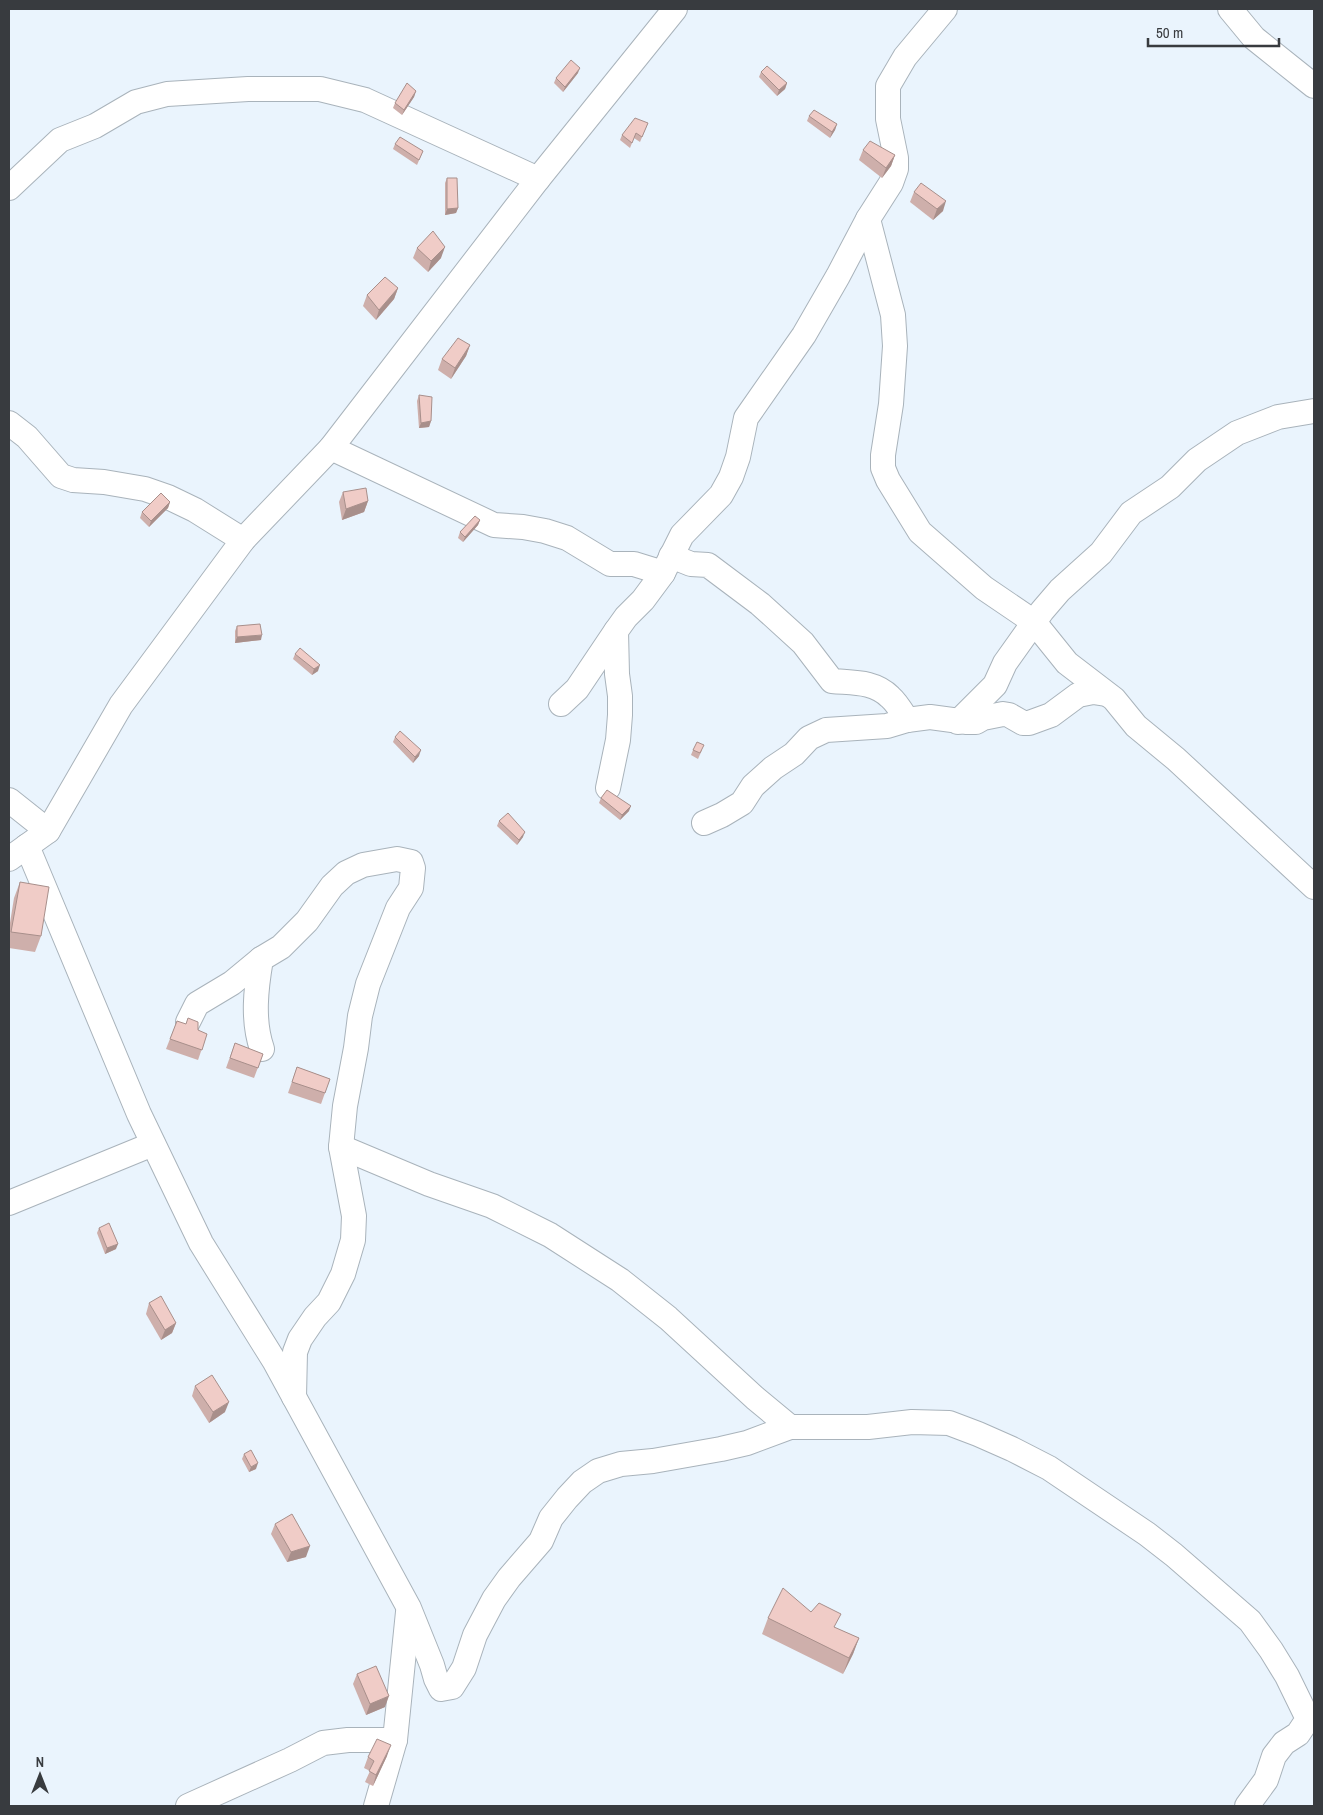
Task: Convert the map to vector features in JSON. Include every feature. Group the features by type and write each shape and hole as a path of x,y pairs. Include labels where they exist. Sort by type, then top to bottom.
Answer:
{"street":[{"path":"675,9 538,179 331,448 244,540 121,705 48,831 18,852 153,1144 201,1243 275,1362 408,1608 441,1688 452,1687 464,1668 475,1635 494,1599 509,1578 541,1541 551,1518 582,1482 598,1471 621,1464 721,1450 790,1428 868,1427 912,1422 949,1423 987,1437 1049,1468 1105,1505 1174,1555 1250,1622 1283,1670 1308,1719 1298,1734 1284,1743 1274,1756 1266,1780 1247,1806"},
{"path":"561,704 577,689 626,617 643,600 667,564 682,535 721,495 731,477 738,458 746,418 804,335 868,219 891,183 896,170 896,158 888,119 888,86 905,57 945,9"},
{"path":"1230,9 1254,38 1314,86"},
{"path":"9,188 60,140 95,126 136,102 167,94 248,89 320,88 365,100 538,179"},
{"path":"868,219 893,315 895,346 891,404 883,468 888,480 920,532 984,588 1034,622 1067,663 1114,699 1136,726 1176,759 1314,887"},
{"path":"958,722 995,685 1005,663 1034,622 1060,590 1101,554 1131,513 1170,487 1197,460 1237,433 1289,414 1314,411"},
{"path":"9,423 26,437 61,476 73,480 104,482 145,489 168,497 195,510 244,540"},
{"path":"331,448 494,525 524,526 567,538 610,564 708,565 760,604 803,642 832,681 864,683 876,687 890,696 907,720"},
{"path":"608,788 618,740 620,715 616,631"},
{"path":"704,823 742,803 753,786 773,768 794,754 809,738 826,730 887,726 930,716 958,722 976,722 982,718 1003,714 1009,715 1023,723 1029,723 1051,715 1078,695 1093,692 1106,694"},
{"path":"9,800 48,831"},
{"path":"188,1022 197,1004 232,983 261,959 280,947 307,921 332,886 346,873 363,865 397,859 411,862 414,868 410,888 398,908 368,984 360,1016 345,1106 341,1147 354,1216 353,1240 343,1274 330,1302 315,1317 300,1339 295,1352 294,1399"},
{"path":"261,959 256,1003 256,1033 262,1049"},
{"path":"9,1203 153,1144"},
{"path":"341,1147 429,1184 492,1206 550,1235 620,1280 668,1318 790,1428"},
{"path":"376,1806 395,1740 408,1608"},
{"path":"188,1806 323,1743 348,1740 395,1740"}],"building":[{"path":"571,60 580,68 565,87 556,78"},
{"path":"767,66 787,83 779,90 761,72"},
{"path":"407,83 416,91 404,110 395,103"},
{"path":"814,110 837,124 832,132 809,116"},
{"path":"635,118 648,123 642,137 636,133 632,143 622,135"},
{"path":"400,137 423,151 419,160 395,144"},
{"path":"870,141 895,155 886,168 863,150"},
{"path":"447,178 457,178 458,208 447,209"},
{"path":"921,183 946,201 937,209 914,192"},
{"path":"433,231 445,247 431,261 417,248"},
{"path":"385,277 398,288 379,310 367,295"},
{"path":"458,338 470,345 455,368 442,359"},
{"path":"419,395 432,397 431,421 421,423"},
{"path":"366,488 368,501 346,509 343,492"},
{"path":"161,493 170,502 151,521 142,512"},
{"path":"475,516 480,520 465,537 460,532"},
{"path":"260,624 262,635 237,637 237,626"},
{"path":"300,648 320,665 314,669 295,654"},
{"path":"400,731 421,750 415,757 395,737"},
{"path":"697,742 704,745 700,753 693,750"},
{"path":"607,790 631,806 622,815 601,798"},
{"path":"508,813 525,832 519,840 499,821"},
{"path":"20,882 49,887 41,936 11,932"},
{"path":"188,1018 198,1022 198,1030 207,1034 202,1050 170,1039 177,1021 186,1024"},
{"path":"235,1043 263,1054 258,1068 230,1058"},
{"path":"297,1067 330,1079 325,1093 292,1082"},
{"path":"109,1223 118,1244 107,1248 99,1228"},
{"path":"161,1296 176,1323 165,1330 149,1303"},
{"path":"212,1375 229,1402 213,1412 195,1386"},
{"path":"251,1450 258,1463 251,1467 244,1454"},
{"path":"292,1514 310,1546 291,1552 275,1524"},
{"path":"783,1588 811,1612 819,1603 841,1614 834,1627 859,1638 849,1658 768,1618"},
{"path":"376,1666 389,1696 370,1704 357,1674"},
{"path":"377,1739 391,1745 376,1775 369,1771 374,1761 368,1757"}]}
